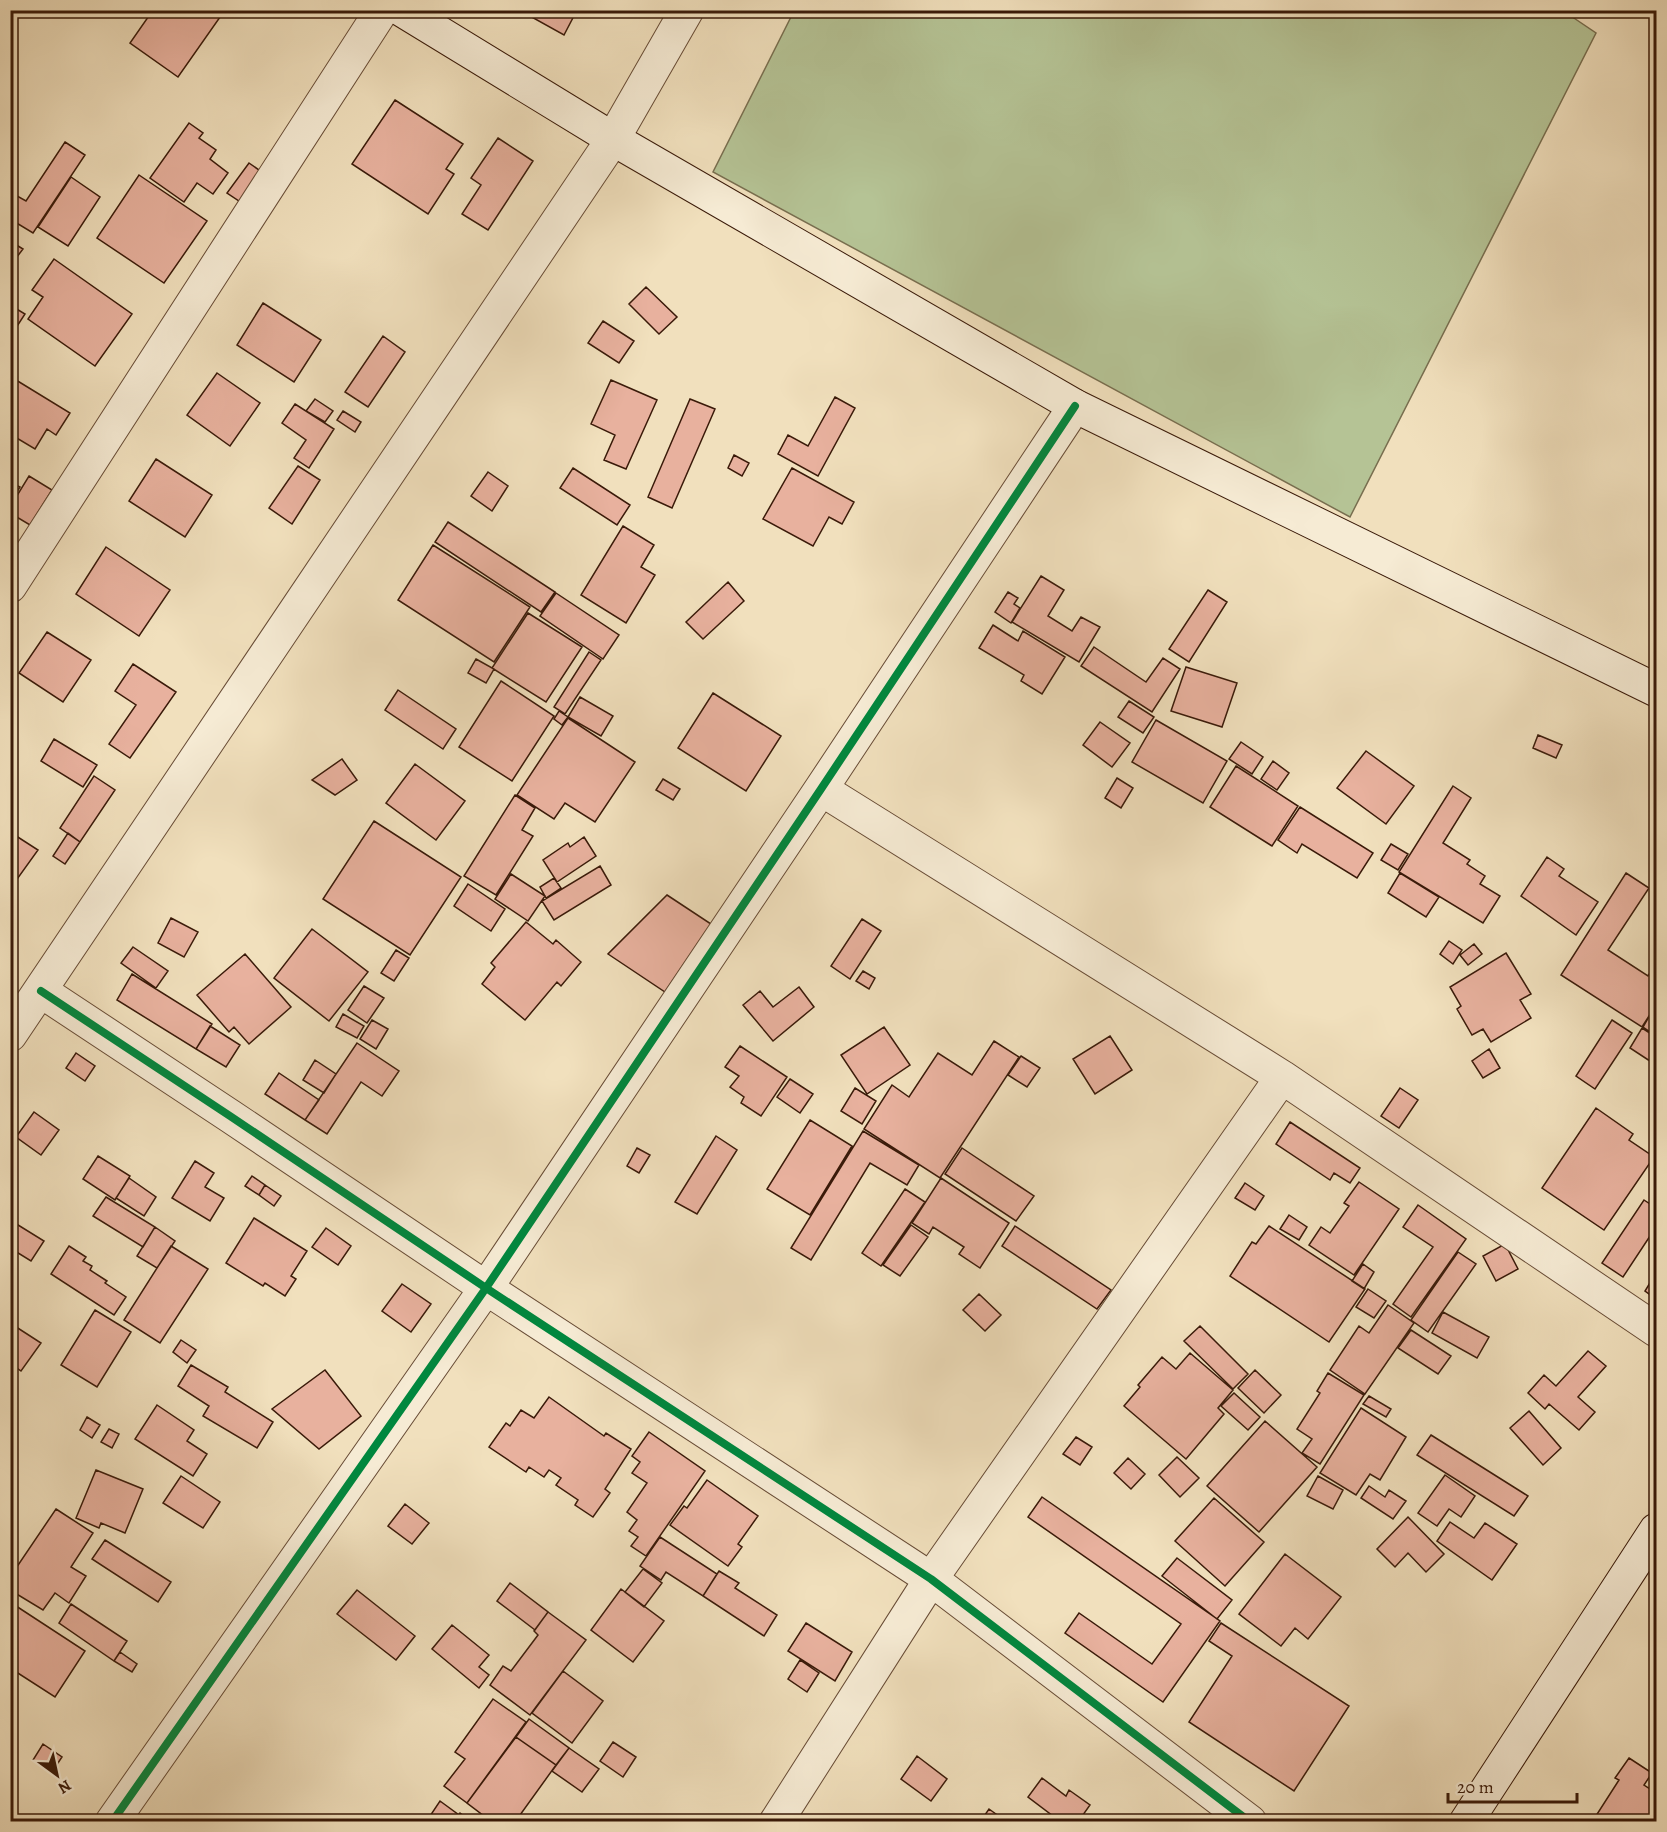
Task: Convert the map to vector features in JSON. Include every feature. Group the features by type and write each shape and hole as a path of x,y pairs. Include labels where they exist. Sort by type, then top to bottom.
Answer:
{"street":[{"path":"10,586 382,10"},
{"path":"402,10 613,139 1075,406 1656,690"},
{"path":"687,10 613,139 22,1011 230,1116 486,1288 931,1579 1250,1821"},
{"path":"120,1819 486,1288 1075,406"},
{"path":"821,789 1282,1077 1656,1330"},
{"path":"776,1821 931,1579 1282,1077"},
{"path":"1466,1821 1656,1530"}],"green space":[{"path":"1562,10 1596,33 1350,517 713,172 794,11"}],"building":[{"path":"153,10 225,10 178,77 130,43"},
{"path":"519,10 577,10 564,35"},
{"path":"395,100 463,144 446,169 454,174 428,214 352,164"},
{"path":"189,123 203,133 199,138 216,150 210,159 228,173 213,194 197,183 184,202 150,178"},
{"path":"498,138 533,161 488,230 462,214 481,185 471,178"},
{"path":"65,142 85,155 33,233 10,219 10,192 26,201"},
{"path":"249,163 266,175 245,205 227,193"},
{"path":"139,175 207,221 164,283 97,238"},
{"path":"71,177 100,197 68,246 38,227"},
{"path":"10,241 23,249 10,266"},
{"path":"54,259 132,314 95,366 28,319 43,297 32,290"},
{"path":"646,287 677,317 659,334 629,304"},
{"path":"263,303 321,340 294,382 237,345"},
{"path":"10,305 25,314 10,337"},
{"path":"603,321 634,341 619,363 588,343"},
{"path":"383,336 405,352 368,407 345,392"},
{"path":"217,373 260,403 230,446 187,415"},
{"path":"16,380 70,413 56,435 47,429 35,449 10,434 10,389"},
{"path":"611,380 657,400 626,469 604,460 615,435 591,424"},
{"path":"835,397 855,408 818,476 778,454 788,435 808,446"},
{"path":"315,399 333,411 325,422 306,411"},
{"path":"690,399 715,409 672,508 648,497"},
{"path":"295,404 334,429 309,468 294,458 306,440 282,423"},
{"path":"343,411 361,422 355,432 337,420"},
{"path":"734,455 749,463 742,476 728,468"},
{"path":"156,459 212,495 185,537 129,501"},
{"path":"298,466 320,480 292,524 269,508"},
{"path":"573,468 630,505 617,525 560,488"},
{"path":"792,468 854,502 842,524 829,517 813,546 763,519"},
{"path":"488,472 508,486 492,511 471,496"},
{"path":"29,476 52,490 30,525 10,513 10,507"},
{"path":"10,482 20,487 10,502"},
{"path":"448,522 555,592 541,612 435,542"},
{"path":"623,526 654,545 641,567 655,575 626,623 581,595"},
{"path":"433,545 530,607 494,662 398,600"},
{"path":"106,547 170,590 139,636 76,594"},
{"path":"1041,576 1064,590 1048,616 1072,631 1081,617 1100,627 1079,662 1012,622"},
{"path":"728,582 744,601 703,639 686,622"},
{"path":"1208,590 1227,602 1189,662 1169,649"},
{"path":"1008,592 1018,598 1014,604 1020,608 1011,623 995,612"},
{"path":"556,593 619,635 603,659 540,616"},
{"path":"528,613 582,647 546,702 492,668"},
{"path":"993,625 1018,641 1023,631 1065,657 1042,694 1021,681 1024,675 979,648"},
{"path":"47,632 91,660 63,702 19,673"},
{"path":"1094,647 1146,682 1163,658 1180,669 1152,712 1081,666"},
{"path":"589,652 601,660 565,714 554,707"},
{"path":"476,659 494,669 486,683 468,673"},
{"path":"133,664 176,692 130,758 109,744 136,705 115,691"},
{"path":"1186,667 1237,683 1222,727 1171,711"},
{"path":"501,681 554,716 512,781 459,747"},
{"path":"398,690 456,729 443,749 385,710"},
{"path":"713,693 781,736 746,791 678,748"},
{"path":"580,697 613,716 601,736 568,717"},
{"path":"1129,701 1154,717 1143,733 1118,717"},
{"path":"559,711 568,717 562,725 554,719"},
{"path":"568,718 635,762 595,822 565,803 554,819 517,795"},
{"path":"1156,720 1227,761 1203,803 1132,762"},
{"path":"1100,722 1130,743 1112,767 1083,745"},
{"path":"1538,735 1562,745 1556,758 1533,748"},
{"path":"54,739 97,765 83,787 41,761"},
{"path":"1241,742 1263,757 1252,774 1229,759"},
{"path":"1366,751 1414,786 1386,824 1337,788"},
{"path":"342,759 357,780 335,795 312,780"},
{"path":"1273,761 1289,773 1277,790 1261,779"},
{"path":"415,764 465,801 436,840 386,803"},
{"path":"1236,766 1298,806 1272,846 1210,807"},
{"path":"94,776 115,790 80,842 60,828"},
{"path":"1117,778 1133,788 1121,808 1105,798"},
{"path":"663,779 680,789 673,800 656,790"},
{"path":"1453,786 1471,798 1443,843 1470,860 1467,864 1485,876 1480,884 1500,896 1483,923 1399,872"},
{"path":"515,795 535,808 522,830 533,836 496,895 464,876"},
{"path":"1300,807 1373,853 1357,878 1302,844 1297,853 1278,840"},
{"path":"374,821 461,877 410,955 323,899"},
{"path":"10,832 38,850 10,889"},
{"path":"68,833 80,842 65,864 53,856"},
{"path":"584,837 596,856 557,882 543,860 568,843 570,847"},
{"path":"1391,844 1408,854 1398,870 1381,860"},
{"path":"1547,857 1564,869 1559,876 1598,902 1576,935 1521,896"},
{"path":"600,866 611,885 554,920 542,901"},
{"path":"1400,873 1439,897 1426,917 1388,893"},
{"path":"1626,873 1649,888 1608,950 1648,976 1656,963 1656,1005 1642,1027 1561,975"},
{"path":"511,874 545,896 528,921 495,899"},
{"path":"554,878 561,888 546,898 540,887"},
{"path":"468,884 505,909 491,931 454,906"},
{"path":"667,895 711,924 665,992 608,954"},
{"path":"171,918 198,932 184,957 158,943"},
{"path":"862,919 881,931 850,979 831,966"},
{"path":"526,922 553,944 556,940 581,962 561,986 557,982 525,1020 482,984 495,967 491,963"},
{"path":"312,929 368,972 329,1021 274,978"},
{"path":"1449,941 1462,950 1453,964 1440,954"},
{"path":"1474,944 1482,954 1468,965 1460,955"},
{"path":"133,947 168,971 156,988 121,963"},
{"path":"396,950 409,958 394,981 381,973"},
{"path":"1506,953 1531,994 1520,1000 1531,1018 1491,1042 1483,1029 1472,1035 1457,1009 1461,1006 1450,987"},
{"path":"245,954 291,1007 249,1044 234,1027 229,1032 197,995"},
{"path":"863,971 875,978 869,989 856,981"},
{"path":"132,974 212,1024 196,1049 117,1000"},
{"path":"364,986 384,998 367,1023 348,1010"},
{"path":"799,987 814,1007 773,1041 743,1005 760,991 773,1007"},
{"path":"1654,1008 1656,1010 1656,1036 1643,1027"},
{"path":"343,1014 364,1026 357,1038 336,1027"},
{"path":"372,1020 388,1029 376,1049 360,1039"},
{"path":"1612,1020 1632,1033 1595,1089 1576,1076"},
{"path":"210,1026 240,1045 226,1067 196,1049"},
{"path":"884,1027 910,1065 867,1094 841,1055"},
{"path":"1642,1028 1656,1037 1656,1065 1630,1048"},
{"path":"1110,1036 1132,1070 1095,1094 1073,1059"},
{"path":"994,1041 1019,1057 940,1178 864,1129 892,1085 909,1097 938,1053 972,1075"},
{"path":"357,1043 399,1071 382,1096 361,1082 327,1134 305,1120"},
{"path":"740,1046 787,1077 761,1116 741,1103 744,1097 730,1087 739,1076 725,1067"},
{"path":"1489,1049 1500,1068 1483,1078 1472,1061"},
{"path":"76,1053 95,1066 85,1081 66,1068"},
{"path":"1021,1056 1040,1068 1027,1087 1008,1075"},
{"path":"315,1060 336,1074 324,1093 303,1080"},
{"path":"279,1073 319,1100 305,1120 265,1094"},
{"path":"790,1079 813,1094 800,1113 777,1097"},
{"path":"855,1088 876,1101 862,1124 841,1111"},
{"path":"1400,1088 1418,1100 1399,1128 1381,1116"},
{"path":"1596,1108 1633,1134 1629,1140 1654,1157 1604,1230 1542,1188"},
{"path":"34,1112 59,1130 41,1155 16,1137"},
{"path":"810,1120 852,1146 810,1215 767,1189"},
{"path":"1290,1122 1360,1168 1350,1183 1334,1173 1330,1180 1276,1144"},
{"path":"863,1131 919,1165 907,1185 870,1163 811,1260 791,1248"},
{"path":"716,1136 737,1150 697,1214 675,1202"},
{"path":"637,1148 650,1155 639,1173 627,1166"},
{"path":"962,1148 1034,1196 1016,1221 945,1174"},
{"path":"98,1156 130,1176 115,1200 83,1179"},
{"path":"195,1161 214,1173 205,1187 224,1198 210,1221 172,1198"},
{"path":"252,1176 265,1185 259,1195 245,1186"},
{"path":"129,1178 156,1197 144,1216 116,1198"},
{"path":"941,1178 1009,1223 980,1268 959,1254 964,1247 933,1227 929,1234 912,1223"},
{"path":"1359,1182 1399,1209 1354,1275 1309,1245 1321,1227 1330,1233 1349,1206 1344,1203"},
{"path":"1245,1183 1264,1196 1255,1210 1235,1198"},
{"path":"265,1185 281,1196 274,1206 259,1195"},
{"path":"905,1189 925,1202 881,1266 862,1253"},
{"path":"106,1197 155,1227 143,1247 93,1216"},
{"path":"1644,1200 1656,1208 1656,1227 1623,1277 1602,1263"},
{"path":"1418,1205 1466,1239 1411,1317 1393,1304 1433,1247 1403,1227"},
{"path":"1289,1215 1307,1227 1299,1240 1280,1229"},
{"path":"254,1218 307,1251 291,1276 296,1279 285,1296 265,1283 263,1286 226,1263"},
{"path":"10,1220 44,1241 31,1261 10,1248"},
{"path":"911,1225 928,1237 900,1276 883,1265"},
{"path":"1015,1226 1111,1290 1097,1309 1002,1246"},
{"path":"1269,1226 1365,1289 1329,1342 1230,1276 1252,1242 1256,1244"},
{"path":"155,1227 175,1241 157,1268 137,1256"},
{"path":"326,1228 351,1246 338,1265 312,1247"},
{"path":"1505,1244 1518,1269 1496,1281 1483,1256"},
{"path":"69,1246 86,1257 83,1261 92,1266 90,1270 126,1297 114,1315 51,1274"},
{"path":"171,1246 208,1269 160,1343 124,1320"},
{"path":"1458,1252 1476,1264 1428,1332 1411,1320"},
{"path":"1363,1264 1374,1272 1364,1289 1352,1281"},
{"path":"1656,1273 1656,1299 1645,1291"},
{"path":"402,1284 431,1304 411,1332 382,1311"},
{"path":"1368,1289 1386,1301 1374,1318 1356,1307"},
{"path":"979,1294 1001,1315 985,1331 963,1310"},
{"path":"1388,1305 1414,1323 1365,1394 1330,1370 1359,1326 1369,1333"},
{"path":"95,1310 131,1332 97,1387 61,1365"},
{"path":"1443,1312 1489,1337 1477,1358 1432,1333"},
{"path":"10,1323 41,1343 21,1371 10,1363"},
{"path":"1200,1326 1248,1374 1233,1389 1184,1341"},
{"path":"1411,1330 1451,1356 1438,1374 1398,1348"},
{"path":"181,1340 196,1350 187,1363 173,1352"},
{"path":"1588,1351 1606,1366 1578,1397 1595,1412 1579,1430 1549,1404 1545,1409 1528,1393 1544,1375 1556,1386"},
{"path":"1190,1353 1233,1390 1218,1408 1224,1414 1186,1459 1124,1406 1140,1387 1138,1385 1162,1357 1176,1369"},
{"path":"191,1365 228,1387 225,1392 273,1422 257,1448 203,1416 209,1406 178,1386"},
{"path":"325,1370 361,1416 319,1449 272,1409"},
{"path":"1255,1370 1281,1395 1264,1413 1238,1388"},
{"path":"1328,1373 1364,1395 1320,1464 1302,1453 1312,1439 1297,1429 1320,1393 1317,1391"},
{"path":"1234,1393 1260,1417 1248,1430 1221,1406"},
{"path":"1369,1396 1391,1409 1386,1417 1363,1404"},
{"path":"549,1397 604,1436 606,1433 631,1449 605,1489 610,1493 593,1517 575,1505 578,1500 556,1485 561,1478 549,1470 544,1477 529,1467 526,1472 489,1447 506,1423 510,1426 521,1410 534,1418"},
{"path":"157,1405 194,1430 187,1441 207,1454 193,1476 135,1439"},
{"path":"1361,1408 1406,1437 1380,1480 1370,1474 1356,1495 1320,1473"},
{"path":"1529,1411 1561,1448 1543,1465 1510,1428"},
{"path":"87,1417 100,1425 92,1438 80,1430"},
{"path":"1265,1421 1317,1467 1259,1532 1207,1486"},
{"path":"109,1429 119,1434 112,1448 101,1442"},
{"path":"649,1432 705,1471 646,1556 631,1546 638,1537 629,1531 637,1520 627,1512 647,1483 632,1473 640,1462 632,1456"},
{"path":"1431,1435 1528,1496 1514,1516 1417,1455"},
{"path":"1076,1437 1092,1447 1080,1465 1063,1454"},
{"path":"1177,1457 1199,1478 1180,1497 1159,1475"},
{"path":"1128,1458 1145,1474 1131,1489 1114,1473"},
{"path":"96,1470 143,1489 125,1533 101,1523 99,1528 76,1518"},
{"path":"1445,1475 1475,1496 1461,1517 1449,1509 1437,1526 1418,1513"},
{"path":"181,1476 220,1502 203,1528 163,1503"},
{"path":"1318,1476 1343,1490 1333,1509 1307,1496"},
{"path":"707,1480 758,1516 738,1544 742,1547 728,1566 670,1525 684,1506 687,1508"},
{"path":"1369,1486 1385,1497 1389,1490 1406,1501 1393,1519 1361,1498"},
{"path":"1042,1497 1220,1621 1163,1702 1065,1633 1079,1613 1152,1664 1181,1624 1028,1517"},
{"path":"1214,1498 1264,1542 1225,1586 1175,1541"},
{"path":"405,1504 429,1523 412,1544 388,1526"},
{"path":"56,1509 93,1533 71,1567 86,1576 69,1603 55,1593 43,1610 10,1590 10,1577"},
{"path":"1408,1517 1444,1554 1426,1572 1408,1553 1395,1567 1377,1549"},
{"path":"1450,1522 1474,1538 1485,1523 1517,1544 1492,1580 1437,1541"},
{"path":"660,1537 717,1574 703,1596 666,1572 661,1580 640,1566"},
{"path":"105,1540 171,1582 158,1602 92,1559"},
{"path":"1285,1554 1341,1597 1308,1639 1295,1628 1281,1646 1239,1614"},
{"path":"1177,1558 1232,1600 1217,1619 1162,1576"},
{"path":"643,1569 662,1583 644,1607 625,1592"},
{"path":"719,1571 739,1583 735,1588 777,1615 764,1636 703,1596"},
{"path":"510,1583 548,1612 535,1630 497,1601"},
{"path":"621,1589 664,1621 633,1662 591,1630"},
{"path":"357,1590 415,1636 396,1660 337,1614"},
{"path":"13,1604 85,1651 55,1697 10,1668 10,1608"},
{"path":"71,1604 127,1641 114,1661 59,1623"},
{"path":"548,1612 586,1640 530,1715 490,1685 503,1666 511,1671 538,1635 534,1631"},
{"path":"806,1623 852,1652 835,1681 788,1651"},
{"path":"1221,1623 1349,1706 1294,1791 1189,1722 1232,1656 1209,1641"},
{"path":"452,1625 489,1655 479,1667 489,1675 479,1688 432,1649"},
{"path":"120,1652 137,1664 132,1672 114,1661"},
{"path":"800,1660 819,1673 807,1692 788,1679"},
{"path":"563,1671 603,1701 572,1743 532,1713"},
{"path":"493,1699 526,1722 467,1803 444,1786 465,1759 455,1752"},
{"path":"529,1719 569,1748 556,1765 516,1737"},
{"path":"516,1737 556,1765 515,1822 492,1822 467,1803"},
{"path":"613,1742 636,1757 623,1777 600,1761"},
{"path":"43,1744 62,1757 52,1772 33,1760"},
{"path":"569,1748 599,1769 582,1792 552,1771"},
{"path":"917,1756 947,1779 931,1801 901,1779"},
{"path":"1629,1758 1652,1773 1644,1785 1656,1793 1656,1822 1592,1822 1619,1780 1615,1778"},
{"path":"1042,1778 1066,1796 1069,1790 1090,1805 1078,1822 1061,1822 1028,1797"},
{"path":"440,1801 459,1815 455,1822 426,1822"},
{"path":"989,1809 1007,1822 980,1822"},
{"path":"460,1813 472,1822 455,1822"}],"cycle path":[{"path":"112,1822 486,1288 1075,406"},
{"path":"41,991 486,1288 931,1579 1250,1822"}]}
